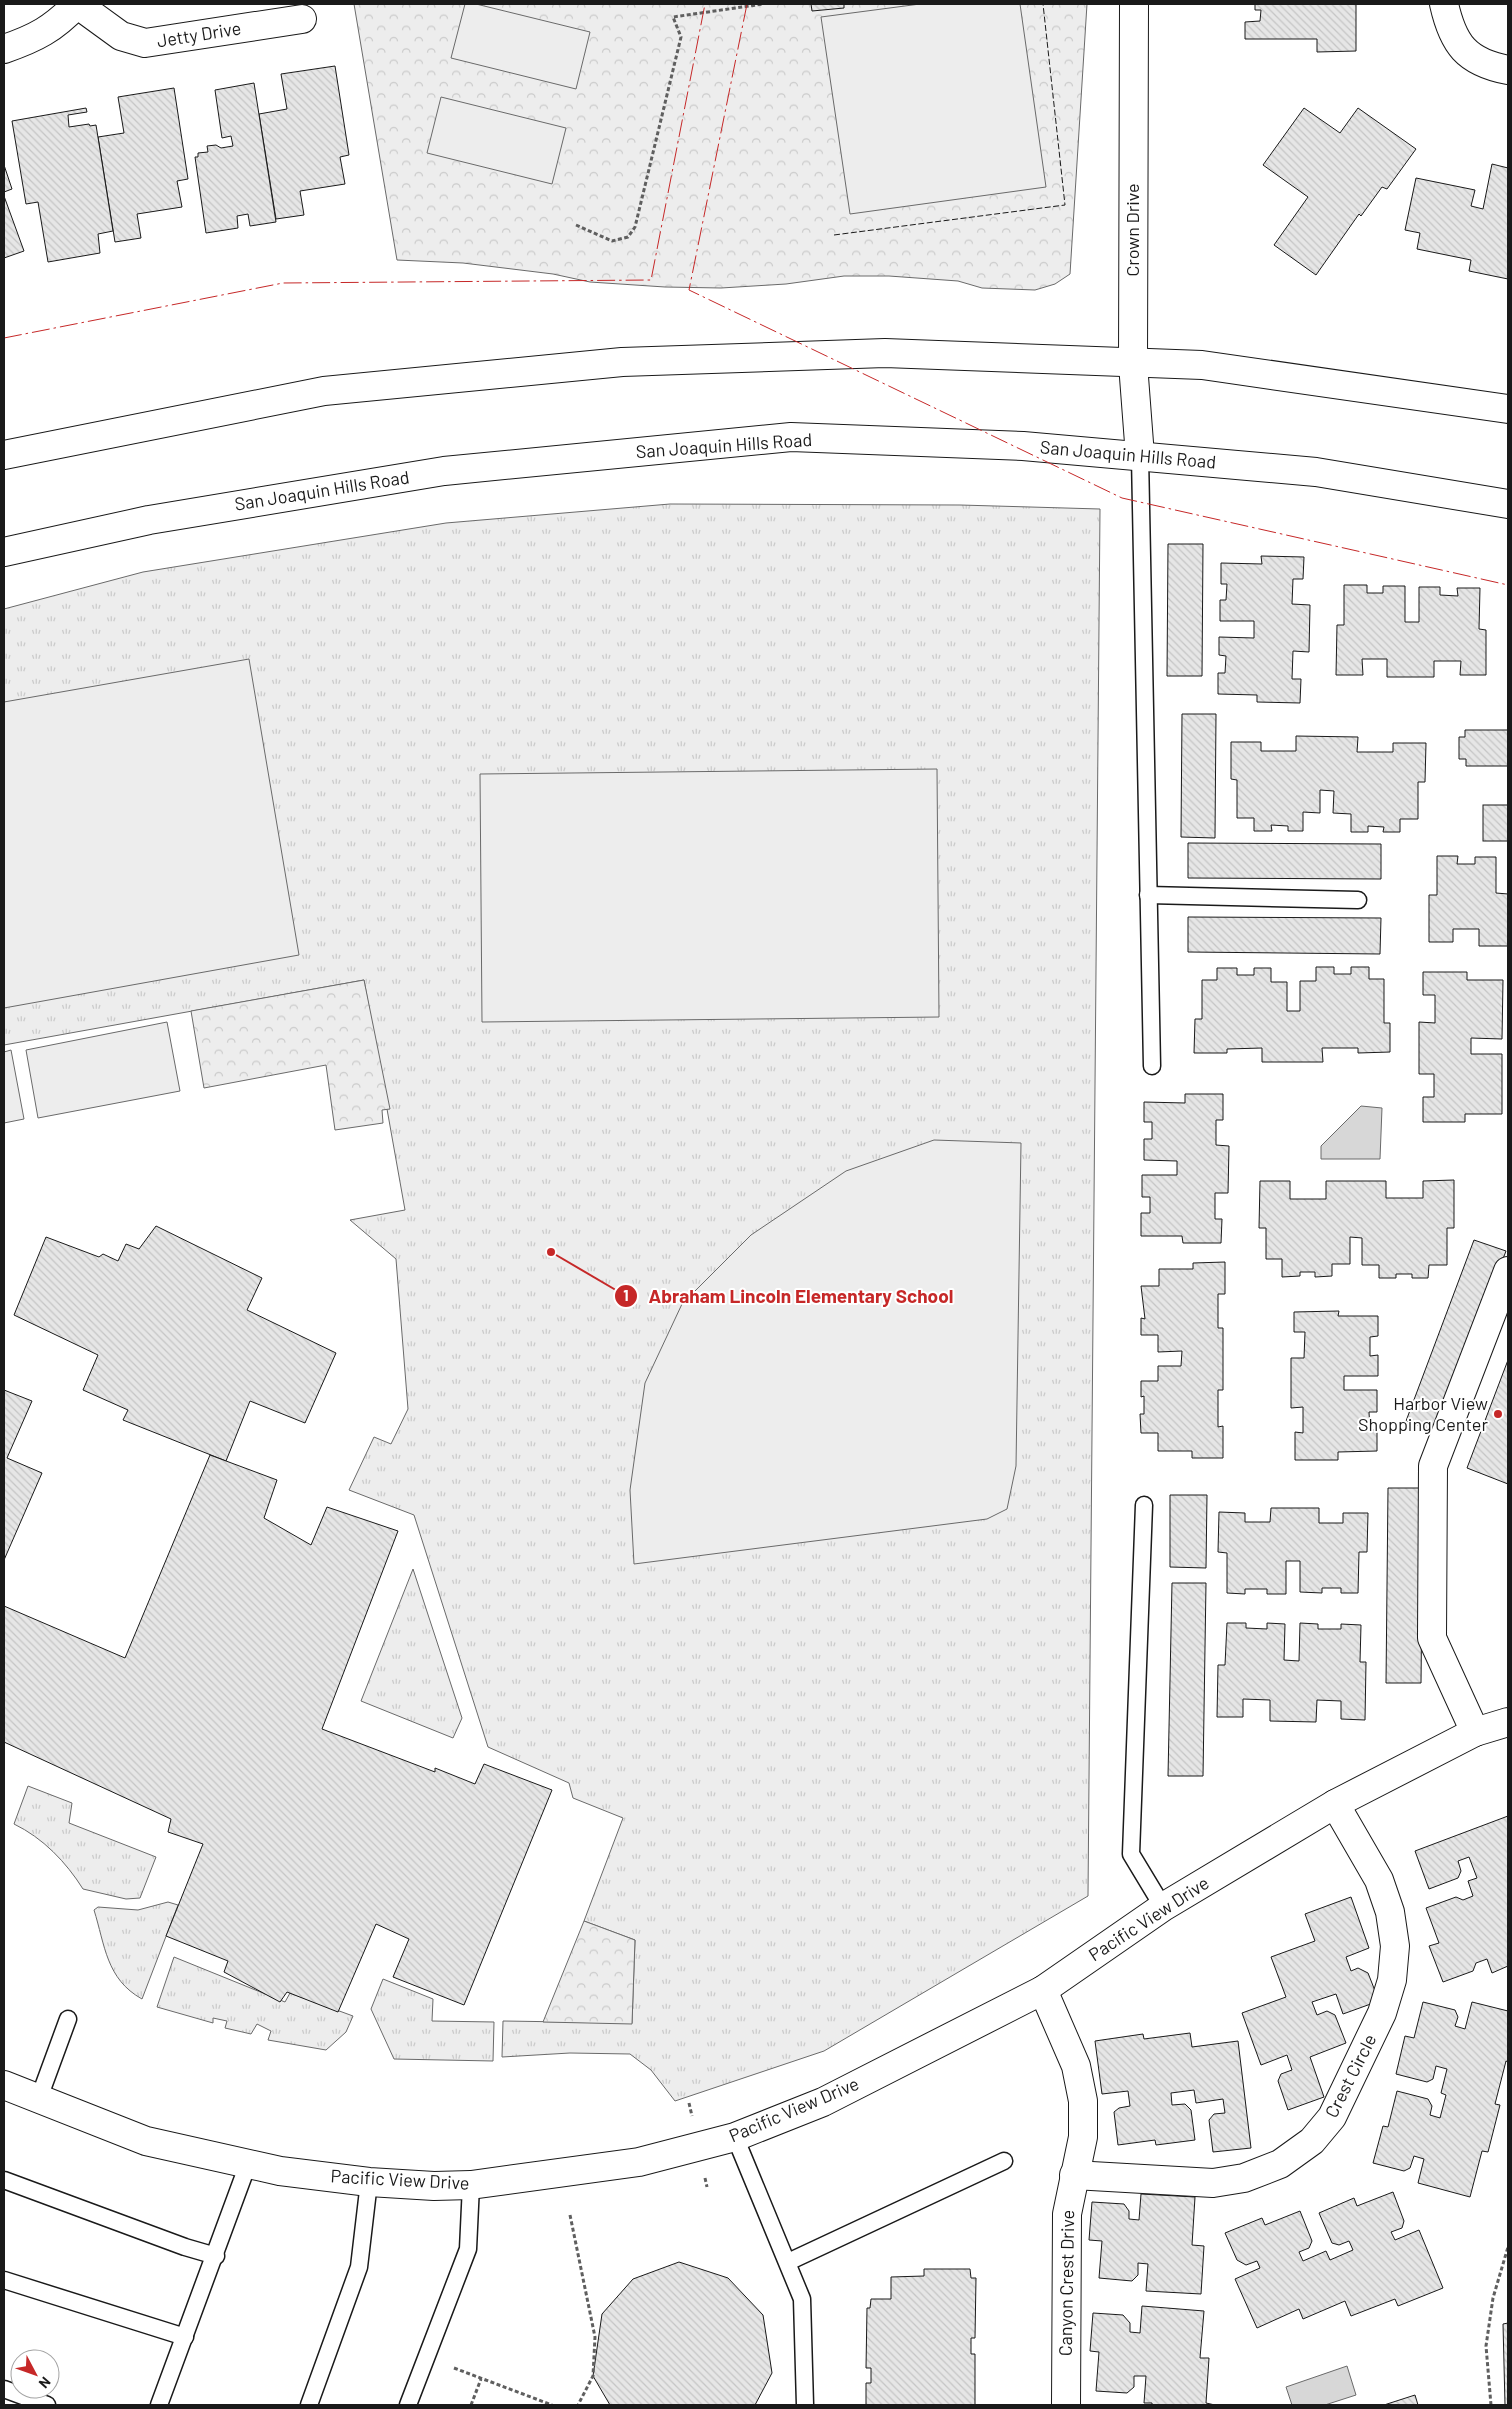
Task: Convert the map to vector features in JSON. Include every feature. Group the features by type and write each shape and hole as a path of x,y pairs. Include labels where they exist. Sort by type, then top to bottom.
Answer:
{"street":[{"name":"Jetty Drive","path":"4,49 28,41 52,28 77,4 121,36 145,43 302,19"},
{"name":"Crown Drive","path":"1134,4 1133,364 1140,456"},
{"path":"1444,4 1448,23 1458,44 1473,60 1508,70"},
{"path":"4,455 324,391 622,362 885,353 1133,364 1202,365 1508,409"},
{"name":"San Joaquin Hills Road","path":"4,552 149,520 444,471 791,437 1023,446 1316,472 1508,504"},
{"path":"1475,1732 1432,1638 1433,1466 1508,1271"},
{"name":"Pacific View Drive","path":"4,2085 146,2141 280,2171 369,2182 434,2186 471,2185 639,2162 735,2137 823,2102 1043,1990 1163,1907 1335,1804 1475,1732 1508,1722"},
{"name":"Crest Circle","path":"1074,2175 1214,2183 1244,2178 1280,2164 1312,2141 1332,2117 1382,2014 1392,1980 1395,1946 1390,1912 1379,1880 1335,1804"},
{"name":"Canyon Crest Drive","path":"1043,1990 1076,2066 1083,2101 1083,2137 1067,2214 1066,2405"}],"lane":[{"path":"1140,456 1152,1066"},
{"path":"1148,895 1358,900"},
{"path":"1144,1505 1131,1854 1163,1907"},
{"path":"39,2098 68,2019"},
{"path":"735,2137 802,2299 805,2405"},
{"path":"788,2262 1004,2161"},
{"path":"159,2405 216,2256 248,2164"},
{"path":"4,2180 216,2256"},
{"path":"309,2405 359,2267 369,2182"},
{"path":"408,2405 468,2249 471,2185"},
{"path":"4,2280 185,2337"},
{"path":"4,2389 47,2405"}],"path":[{"path":"576,225 612,240 628,237 635,227 681,37 673,17 763,4"},
{"path":"570,2215 595,2337 593,2376 578,2405"},
{"path":"1491,2405 1486,2346 1493,2298 1508,2247"},
{"path":"454,2368 552,2405"},
{"path":"471,2405 481,2379"}],"green space":[{"path":"354,4 1087,4 1070,274 1055,284 1035,290 982,288 958,281 889,276 844,276 786,284 721,288 665,287 590,282 553,274 463,263 397,260"},
{"path":"670,504 960,505 1100,509 1088,1896 824,2051 675,2101 651,2070 630,2054 570,2053 502,2057 503,2021 632,2023 635,1940 584,1921 623,1818 573,1798 569,1783 488,1747 414,1515 349,1490 374,1437 391,1444 408,1409 396,1259 350,1220 405,1210 364,980 4,1045 4,609 143,572 446,523"},
{"path":"364,980 390,1109 382,1110 383,1123 335,1130 326,1065 204,1088 191,1011"},
{"path":"413,1569 462,1718 453,1738 361,1701"},
{"path":"28,1786 72,1803 69,1823 156,1857 140,1898 126,1899 83,1889 69,1869 53,1852 35,1836 14,1824"},
{"path":"168,1902 178,1905 142,1999 121,1982 114,1971 94,1910 98,1907 138,1910"},
{"path":"584,1921 635,1940 632,2024 543,2022"},
{"path":"174,1957 285,2002 290,1993 353,2016 346,2032 326,2050 268,2040 271,2031 257,2024 251,2034 225,2028 227,2021 213,2018 213,2023 157,2007"},
{"path":"383,1979 433,1999 432,2021 494,2022 493,2061 394,2059 371,2009"}],"shaded area":[{"path":"465,4 476,4 590,32 576,89 451,58"},
{"path":"920,4 1020,4 1046,187 850,214 821,17"},
{"path":"441,97 566,128 552,184 427,153"},
{"path":"249,659 299,955 4,1008 4,702"},
{"path":"937,769 939,1017 482,1022 480,774"},
{"path":"167,1022 180,1091 38,1118 26,1050"},
{"path":"11,1050 24,1119 4,1123 4,1052"},
{"path":"1361,1106 1382,1108 1380,1159 1321,1159 1321,1146"},
{"path":"934,1140 1021,1143 1016,1466 1007,1509 987,1519 634,1564 630,1490 645,1383 682,1304 751,1235 846,1171"},
{"path":"1347,2366 1356,2395 1325,2405 1292,2405 1286,2387"}],"building":[{"path":"811,4 844,4 844,8 812,11"},
{"path":"1255,4 1356,4 1356,51 1317,52 1317,39 1245,39 1245,22 1260,21 1261,10 1255,10"},
{"path":"335,66 349,155 340,157 345,184 300,191 304,215 276,219 259,114 287,109 281,74"},
{"path":"254,83 276,222 250,226 248,214 237,216 238,228 206,233 195,157 198,157 198,153 208,152 207,146 216,145 221,148 233,146 231,136 222,138 215,90"},
{"path":"174,88 188,179 177,181 182,207 137,214 141,238 115,242 98,137 124,133 118,97"},
{"path":"86,108 87,112 68,115 69,127 89,124 90,126 96,125 113,231 98,234 100,253 48,262 38,202 26,204 12,121"},
{"path":"1304,108 1340,133 1358,108 1416,149 1387,189 1382,187 1361,216 1359,214 1316,275 1274,245 1308,197 1263,165"},
{"path":"1492,164 1508,168 1508,279 1469,271 1471,260 1417,249 1420,233 1405,230 1416,178 1475,190 1471,206 1483,209"},
{"path":"4,165 12,189 4,192"},
{"path":"4,196 24,251 4,258"},
{"path":"1168,544 1203,544 1202,676 1167,676"},
{"path":"1261,556 1304,557 1303,579 1293,579 1292,604 1310,605 1309,652 1293,651 1292,679 1301,679 1300,703 1257,702 1257,695 1218,694 1218,673 1225,673 1226,656 1219,655 1219,637 1254,638 1254,621 1220,621 1220,600 1226,600 1227,584 1221,584 1221,563 1262,564"},
{"path":"1344,585 1367,585 1367,593 1383,593 1383,586 1405,586 1405,622 1419,622 1419,587 1440,587 1440,595 1458,596 1457,588 1480,588 1479,629 1486,630 1486,675 1460,675 1461,661 1434,661 1434,677 1387,677 1387,659 1362,659 1363,675 1336,675 1337,625 1344,625"},
{"path":"1182,714 1216,714 1215,838 1181,837"},
{"path":"1465,730 1508,730 1508,766 1466,766 1466,759 1459,759 1459,737 1465,737"},
{"path":"1296,736 1358,737 1357,752 1393,752 1393,743 1426,743 1425,782 1418,782 1418,819 1400,819 1400,832 1383,832 1384,827 1368,826 1368,832 1351,832 1351,814 1333,813 1334,791 1320,790 1320,813 1303,812 1303,831 1288,831 1288,826 1271,825 1272,831 1254,831 1254,818 1237,818 1237,780 1231,779 1231,742 1261,742 1261,751 1296,751"},
{"path":"1483,805 1508,805 1508,841 1483,841"},
{"path":"1188,843 1381,844 1381,879 1188,878"},
{"path":"1437,856 1458,856 1457,864 1475,864 1475,857 1496,857 1496,893 1508,894 1508,946 1479,946 1479,929 1453,929 1453,942 1429,942 1429,895 1437,895"},
{"path":"1188,917 1381,918 1380,954 1188,952"},
{"path":"1316,967 1334,967 1334,974 1351,974 1351,967 1369,967 1369,979 1384,979 1384,1023 1390,1023 1390,1052 1358,1053 1358,1048 1322,1048 1323,1062 1262,1062 1262,1048 1227,1049 1227,1053 1194,1053 1195,1019 1202,1019 1202,980 1217,980 1217,968 1237,968 1237,975 1254,975 1254,968 1271,968 1271,982 1287,982 1287,1011 1300,1011 1300,981 1316,981"},
{"path":"1423,972 1467,972 1467,980 1503,980 1502,1039 1471,1038 1471,1054 1502,1054 1502,1114 1465,1114 1465,1122 1423,1122 1423,1097 1434,1097 1434,1074 1419,1074 1419,1022 1435,1023 1435,995 1423,995"},
{"path":"1185,1094 1223,1094 1223,1120 1216,1120 1216,1145 1229,1146 1228,1193 1215,1193 1215,1219 1222,1219 1221,1243 1183,1243 1182,1236 1141,1236 1141,1213 1150,1213 1150,1197 1142,1197 1142,1175 1177,1175 1177,1161 1144,1160 1144,1139 1152,1139 1152,1122 1144,1122 1144,1102 1185,1103"},
{"path":"1454,1180 1454,1228 1447,1228 1447,1265 1429,1265 1428,1278 1412,1278 1412,1274 1396,1274 1396,1278 1379,1278 1379,1265 1362,1265 1362,1238 1350,1237 1350,1264 1332,1264 1332,1276 1315,1277 1315,1272 1300,1272 1300,1276 1282,1277 1282,1259 1266,1259 1266,1228 1259,1228 1260,1181 1290,1181 1290,1199 1326,1199 1326,1181 1386,1181 1386,1198 1423,1198 1423,1181"},
{"path":"156,1226 262,1278 247,1310 336,1353 305,1423 250,1401 226,1461 123,1420 128,1410 83,1390 98,1355 14,1315 46,1237 99,1257 103,1254 118,1261 126,1244 139,1249"},
{"path":"1474,1240 1506,1251 1437,1432 1406,1421"},
{"path":"1225,1262 1225,1294 1218,1294 1218,1328 1223,1328 1223,1390 1218,1390 1218,1427 1223,1426 1223,1458 1192,1458 1192,1451 1158,1451 1158,1433 1141,1433 1140,1414 1144,1414 1144,1396 1141,1397 1141,1381 1158,1381 1158,1366 1181,1366 1182,1351 1158,1352 1158,1335 1141,1335 1141,1318 1145,1319 1141,1286 1159,1286 1159,1269 1193,1269 1193,1263"},
{"path":"1339,1311 1338,1316 1378,1316 1378,1336 1370,1337 1370,1356 1378,1355 1378,1376 1344,1376 1344,1390 1377,1390 1377,1412 1369,1412 1370,1430 1377,1430 1377,1451 1338,1452 1338,1460 1295,1460 1295,1432 1303,1433 1303,1407 1291,1408 1291,1358 1304,1358 1305,1332 1294,1332 1294,1312"},
{"name":"Harbor View Shopping Center","path":"1508,1360 1508,1484 1467,1468"},
{"path":"4,1390 32,1401 7,1458 42,1473 4,1560"},
{"path":"210,1455 277,1480 264,1518 311,1545 327,1507 398,1531 322,1729 435,1772 435,1768 475,1784 484,1764 552,1790 464,2005 393,1977 409,1939 376,1924 338,2012 287,1992 280,2002 224,1972 228,1961 166,1936 203,1844 168,1832 171,1819 4,1742 4,1606 125,1658"},
{"path":"1388,1488 1423,1488 1421,1683 1386,1683"},
{"path":"1170,1495 1207,1495 1206,1568 1170,1567"},
{"path":"1271,1508 1319,1508 1319,1523 1343,1523 1343,1513 1368,1513 1367,1552 1359,1552 1358,1593 1341,1593 1341,1588 1322,1588 1322,1593 1300,1592 1300,1561 1286,1561 1286,1594 1267,1594 1267,1589 1245,1589 1245,1594 1227,1593 1227,1553 1218,1552 1219,1512 1245,1513 1245,1522 1270,1522"},
{"path":"1172,1583 1206,1583 1203,1776 1168,1776"},
{"path":"1227,1623 1246,1623 1246,1628 1267,1629 1267,1623 1285,1624 1284,1660 1299,1661 1300,1623 1318,1624 1318,1629 1341,1629 1341,1624 1361,1625 1360,1662 1366,1662 1365,1720 1341,1719 1341,1701 1317,1700 1316,1722 1270,1721 1270,1700 1243,1699 1243,1717 1217,1717 1218,1665 1225,1665"},
{"path":"1508,1816 1508,1966 1492,1973 1487,1959 1476,1963 1473,1971 1443,1982 1429,1946 1439,1943 1426,1908 1456,1897 1463,1900 1473,1896 1468,1881 1477,1878 1469,1857 1458,1861 1461,1871 1458,1878 1429,1889 1415,1851"},
{"path":"1351,1897 1369,1948 1346,1957 1351,1971 1358,1968 1368,1973 1379,2001 1343,2014 1336,1994 1312,2002 1317,2015 1327,2011 1335,2015 1346,2043 1310,2057 1324,2097 1288,2110 1278,2081 1281,2074 1292,2070 1287,2055 1261,2065 1242,2013 1286,1997 1271,1957 1315,1941 1305,1914"},
{"path":"1423,2002 1455,2010 1458,2017 1455,2026 1465,2029 1472,2002 1508,2011 1508,2062 1506,2061 1495,2104 1500,2105 1488,2152 1482,2151 1470,2197 1418,2183 1424,2159 1414,2156 1410,2168 1404,2171 1373,2163 1383,2126 1388,2127 1397,2091 1428,2099 1432,2106 1430,2115 1440,2118 1446,2095 1441,2093 1447,2069 1436,2066 1433,2079 1427,2082 1396,2074 1405,2036 1414,2038"},
{"path":"1190,2033 1192,2047 1238,2041 1251,2148 1213,2152 1209,2120 1214,2114 1225,2113 1223,2099 1196,2103 1194,2090 1171,2093 1172,2105 1185,2104 1191,2110 1195,2140 1156,2145 1155,2140 1118,2145 1114,2112 1119,2108 1130,2106 1128,2091 1102,2094 1095,2041 1143,2034 1144,2039"},
{"path":"1393,2192 1404,2221 1402,2228 1391,2232 1395,2240 1419,2230 1443,2288 1398,2306 1395,2299 1351,2316 1345,2301 1303,2319 1299,2309 1257,2328 1235,2279 1260,2268 1257,2261 1246,2265 1237,2260 1225,2233 1262,2218 1265,2225 1300,2211 1312,2241 1309,2248 1299,2252 1303,2261 1326,2251 1330,2260 1353,2250 1349,2241 1339,2245 1332,2243 1319,2213 1354,2198 1357,2206"},
{"path":"1141,2194 1195,2197 1192,2245 1204,2246 1201,2294 1146,2291 1148,2264 1138,2263 1138,2275 1132,2281 1099,2278 1102,2241 1089,2240 1092,2202 1124,2204 1129,2211 1129,2219 1139,2220"},
{"path":"679,2262 728,2278 763,2315 772,2373 755,2405 610,2405 593,2376 602,2314 633,2279"},
{"path":"924,2269 970,2269 971,2278 976,2278 975,2338 971,2338 971,2354 975,2354 975,2405 866,2405 866,2383 871,2383 871,2368 866,2368 867,2308 870,2308 871,2299 891,2299 891,2277 924,2276"},
{"path":"1142,2306 1204,2311 1200,2358 1209,2358 1206,2403 1215,2405 1152,2405 1152,2403 1144,2403 1146,2376 1134,2376 1134,2387 1127,2393 1096,2391 1099,2352 1090,2351 1093,2313 1123,2315 1130,2323 1130,2332 1140,2333"},
{"path":"1508,2323 1508,2405 1505,2405 1503,2324"},
{"path":"1415,2395 1418,2405 1384,2405"}],"fence":[{"path":"834,235 1065,205 1043,4"}],"power":[{"path":"4,338 283,283 651,280 705,4"},
{"path":"747,4 689,290 1122,498 1508,585"}],"place":[{"name":"Abraham Lincoln Elementary School","path":"551,1252"},
{"name":"Harbor View Shopping Center","path":"1498,1414"}]}
